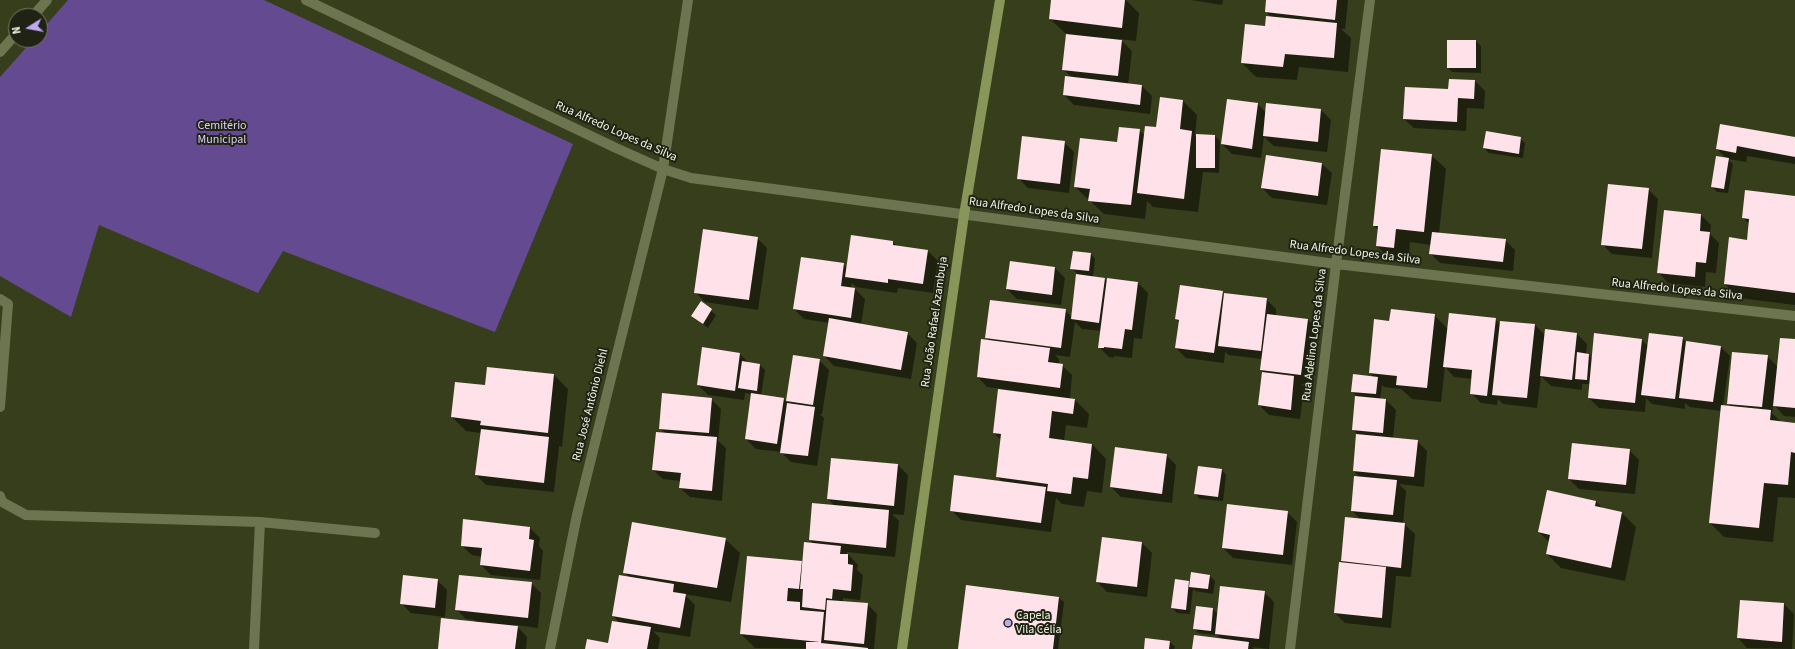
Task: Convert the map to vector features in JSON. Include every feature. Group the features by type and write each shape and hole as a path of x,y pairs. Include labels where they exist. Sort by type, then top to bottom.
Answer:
{"street":[{"path":"40,8 47,0"},
{"name":"Rua Alfredo Lopes da Silva","path":"306,0 608,145 663,169 691,178 1336,264 1795,316"},
{"name":"Rua José Antônio Diehl","path":"550,649 577,515 663,169 688,0"},
{"name":"Rua João Rafael Azambuja","path":"902,649 964,215 1000,0"},
{"name":"Rua Adelino Lopes da Silva","path":"1290,649 1336,264 1370,0"},
{"path":"0,52 8,43"},
{"path":"0,299 8,304 0,407"},
{"path":"0,496 2,502 26,515 260,522 375,533"},
{"path":"254,649 260,522"}],"green space":[{"name":"Cemitério Municipal","path":"68,0 264,0 573,144 495,332 283,251 258,293 99,225 71,317 0,276 0,77 26,48 48,48 48,23"}],"building":[{"path":"1051,0 1125,0 1122,28 1049,19"},
{"path":"1266,0 1337,0 1335,20 1265,12"},
{"path":"1266,16 1337,23 1334,58 1285,54 1283,67 1241,63 1245,24 1265,26"},
{"path":"1066,34 1122,40 1118,76 1062,70"},
{"path":"1447,40 1476,40 1476,68 1447,68"},
{"path":"1065,76 1142,85 1140,105 1063,95"},
{"path":"1449,79 1475,80 1474,99 1458,98 1457,122 1403,119 1405,87 1448,89"},
{"path":"1160,97 1183,100 1180,129 1192,131 1184,199 1137,193 1145,126 1156,127"},
{"path":"1227,99 1258,103 1252,149 1221,144"},
{"path":"1266,103 1321,109 1318,142 1263,136"},
{"path":"1720,124 1795,137 1795,157 1737,146 1736,153 1716,149"},
{"path":"1119,127 1140,129 1131,205 1088,201 1090,189 1074,187 1080,138 1117,142"},
{"path":"1486,131 1521,137 1519,154 1483,148"},
{"path":"1196,134 1215,135 1215,168 1196,168"},
{"path":"1022,136 1065,141 1060,184 1017,179"},
{"path":"1381,149 1432,154 1424,232 1396,229 1394,248 1376,246 1378,226 1373,226"},
{"path":"1266,155 1322,163 1318,196 1261,188"},
{"path":"1716,156 1729,158 1724,189 1711,187"},
{"path":"1608,184 1649,188 1642,249 1601,245"},
{"path":"1745,190 1795,196 1795,293 1724,284 1729,237 1747,240 1749,219 1742,218"},
{"path":"1664,210 1701,214 1700,231 1710,232 1706,263 1696,262 1695,277 1657,273"},
{"path":"703,229 758,237 749,300 694,293"},
{"path":"1432,232 1506,239 1503,262 1429,254"},
{"path":"851,235 893,241 893,245 928,250 923,284 888,279 888,283 845,277"},
{"path":"1073,251 1091,253 1089,271 1070,269"},
{"path":"801,257 844,263 841,286 855,288 851,318 793,309"},
{"path":"1010,261 1055,267 1052,295 1006,289"},
{"path":"1076,274 1105,278 1099,323 1071,319"},
{"path":"1107,278 1138,282 1132,330 1125,329 1122,349 1104,347 1098,348"},
{"path":"1180,285 1223,291 1214,353 1175,348 1179,320 1175,319"},
{"path":"1224,293 1267,298 1261,351 1218,346"},
{"path":"990,300 1066,309 1061,348 985,338"},
{"path":"701,301 712,309 703,324 691,316"},
{"path":"1391,309 1435,314 1427,388 1396,385 1397,376 1369,373 1374,319 1389,321"},
{"path":"1449,313 1496,318 1487,396 1470,394 1472,370 1443,367"},
{"path":"1267,314 1308,319 1301,375 1260,370"},
{"path":"829,318 908,332 901,370 823,356"},
{"path":"1500,321 1535,324 1527,398 1492,395"},
{"path":"1545,329 1577,333 1572,380 1540,376"},
{"path":"1594,333 1642,339 1635,403 1588,398"},
{"path":"1649,333 1683,337 1675,399 1641,395"},
{"path":"1780,338 1795,339 1795,408 1773,406"},
{"path":"981,339 1050,348 1048,362 1063,364 1060,388 977,377"},
{"path":"1686,341 1721,346 1713,402 1679,398"},
{"path":"702,347 740,353 735,391 697,385"},
{"path":"1577,352 1589,354 1587,380 1575,379"},
{"path":"1732,352 1768,355 1762,407 1727,404"},
{"path":"793,355 820,359 813,405 786,401"},
{"path":"742,361 760,364 757,391 738,388"},
{"path":"487,367 554,374 548,433 480,425 481,421 451,417 455,382 485,385"},
{"path":"1262,372 1294,376 1291,410 1258,405"},
{"path":"1353,374 1378,377 1376,394 1351,392"},
{"path":"998,389 1075,399 1073,414 1052,411 1049,438 1092,444 1088,479 1073,477 1071,494 1047,491 1048,484 996,477 1001,434 993,433"},
{"path":"662,393 712,398 709,433 659,429"},
{"path":"751,393 784,398 777,444 745,439"},
{"path":"1355,396 1386,399 1383,433 1352,430"},
{"path":"787,403 815,407 808,456 780,453"},
{"path":"1721,405 1771,410 1770,420 1795,423 1795,453 1791,452 1788,485 1764,483 1759,528 1709,523"},
{"path":"481,429 549,437 544,483 475,475"},
{"path":"656,432 717,437 712,491 679,488 681,473 652,470"},
{"path":"1356,434 1418,440 1414,477 1353,471"},
{"path":"1572,443 1630,449 1626,485 1568,479"},
{"path":"1115,447 1167,454 1162,494 1110,487"},
{"path":"831,458 898,464 894,506 827,499"},
{"path":"1198,466 1222,469 1218,497 1194,494"},
{"path":"954,475 1046,487 1041,523 950,511"},
{"path":"1354,476 1397,480 1393,515 1351,511"},
{"path":"1547,490 1596,501 1595,506 1622,512 1611,568 1546,554 1550,535 1538,532"},
{"path":"812,503 889,510 886,548 809,540"},
{"path":"1227,504 1288,511 1283,555 1222,548"},
{"path":"1345,517 1405,523 1401,568 1341,561"},
{"path":"463,519 530,527 529,539 534,540 530,571 480,565 482,548 461,546"},
{"path":"632,522 726,538 717,588 623,573"},
{"path":"1102,537 1142,542 1137,587 1096,582"},
{"path":"804,542 841,546 840,554 848,554 848,564 853,565 851,591 833,589 832,599 826,598 825,610 802,607 803,589 800,589"},
{"path":"747,556 802,561 799,589 788,588 787,601 800,602 800,610 824,612 821,643 868,649 806,649 806,642 820,642 740,634"},
{"path":"1339,562 1386,567 1382,618 1334,613"},
{"path":"1191,572 1210,575 1208,589 1189,587"},
{"path":"403,575 438,579 435,608 400,604"},
{"path":"459,575 532,582 528,618 455,610"},
{"path":"619,575 674,584 673,592 686,594 680,628 612,616"},
{"path":"1175,579 1189,581 1186,610 1171,608"},
{"name":"Capela Vila Célia","path":"966,585 1059,597 1053,649 958,649"},
{"path":"1220,586 1265,591 1259,639 1215,634"},
{"path":"827,600 868,603 864,644 824,640"},
{"path":"1740,600 1784,603 1782,642 1737,638"},
{"path":"1196,606 1213,608 1211,631 1193,629"},
{"path":"441,618 518,626 515,649 438,649"},
{"path":"612,621 651,627 647,649 585,649 587,639 608,643"},
{"path":"1194,635 1249,642 1248,649 1192,649"},
{"path":"1145,638 1170,641 1169,649 1144,649"}],"place":[{"name":"Capela Vila Célia","path":"1008,623"}]}
